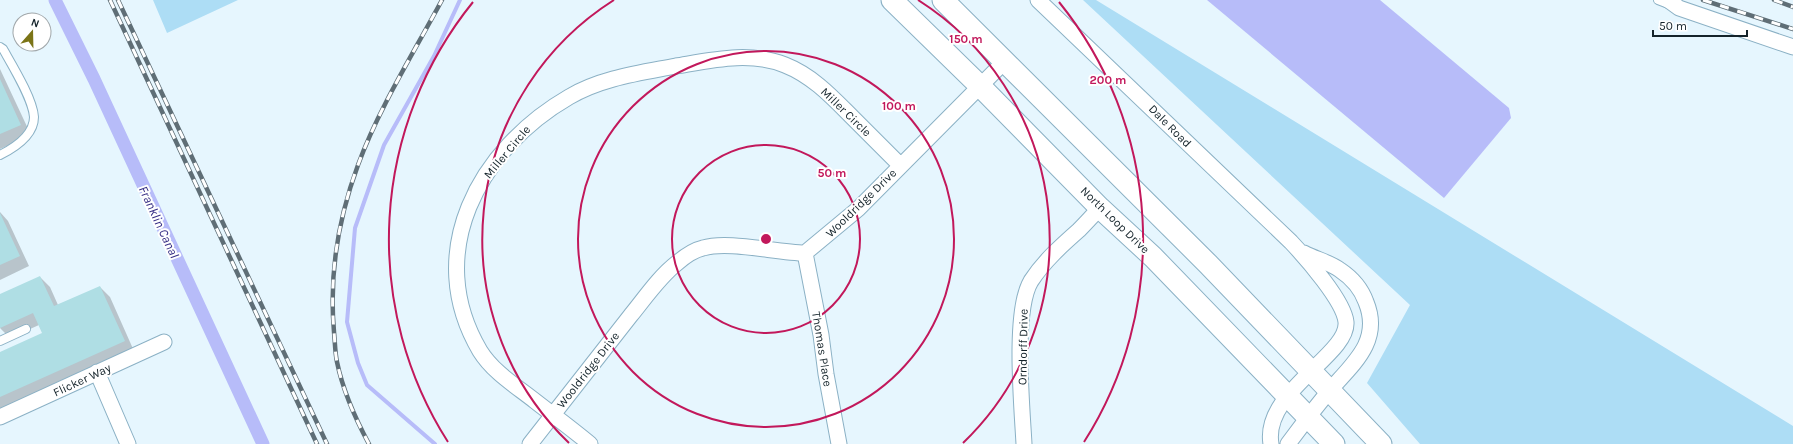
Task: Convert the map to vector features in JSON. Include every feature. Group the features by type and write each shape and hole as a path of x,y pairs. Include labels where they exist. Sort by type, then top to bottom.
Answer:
{"main road":[{"name":"North Loop Drive","path":"892,0 980,86 1100,208 1153,257 1334,444"},
{"path":"943,0 1208,264 1381,444"}],"street":[{"name":"Dale Road","path":"1038,0 1301,252 1327,285 1342,310 1346,324 1344,334 1337,344 1287,396 1270,425 1271,444"},
{"path":"1674,4 1793,47"},
{"name":"Miller Circle","path":"590,444 504,377 481,352 464,318 457,290 456,262 459,240 472,201 489,170 515,138 534,121 570,96 606,81 716,59 743,57 786,65 820,86 900,165"},
{"name":"Wooldridge Drive","path":"530,444 659,281 676,264 703,248 723,246 787,253 806,253 858,209 900,165 1005,61"},
{"name":"Orndorff Drive","path":"1024,444 1021,322 1026,293 1031,281 1041,268 1100,208"},
{"name":"Dale Road","path":"1288,444 1329,391 1359,357 1366,345 1371,328 1370,310 1363,294 1349,276 1325,262 1301,252"},
{"name":"Thomas Place","path":"806,253 839,444"},
{"name":"Flicker Way","path":"0,417 164,342"},
{"path":"97,372 128,444"}],"lane":[{"path":"1658,0 1674,4"},
{"path":"0,47 3,49 26,93 34,118 29,132 22,141 0,155"},
{"path":"0,341 26,330"}],"shaded area":[{"path":"153,0 238,0 167,33"},
{"path":"1083,0 1096,0 1793,426 1793,444 1420,444 1367,383 1410,305"}],"water":[{"path":"1207,0 1380,0 1509,108 1511,118 1444,198"}],"building":[{"path":"0,79 21,125 0,134"},
{"path":"0,213 20,256 0,265"},
{"path":"40,276 54,306 100,286 125,341 0,397 0,352 42,333 33,313 0,328 0,294"}],"waterway":[{"name":"Franklin Canal","path":"55,0 94,79 263,444"},
{"path":"435,444 367,385 358,363 347,322 355,228 384,145 434,56 460,0"}],"railway":[{"path":"110,0 317,444"},
{"path":"118,0 327,444"},
{"path":"369,444 350,404 336,359 333,289 334,268 340,227 351,185 366,144 397,81 442,0"},
{"path":"1703,0 1793,29"},
{"path":"1774,0 1793,7"}]}
